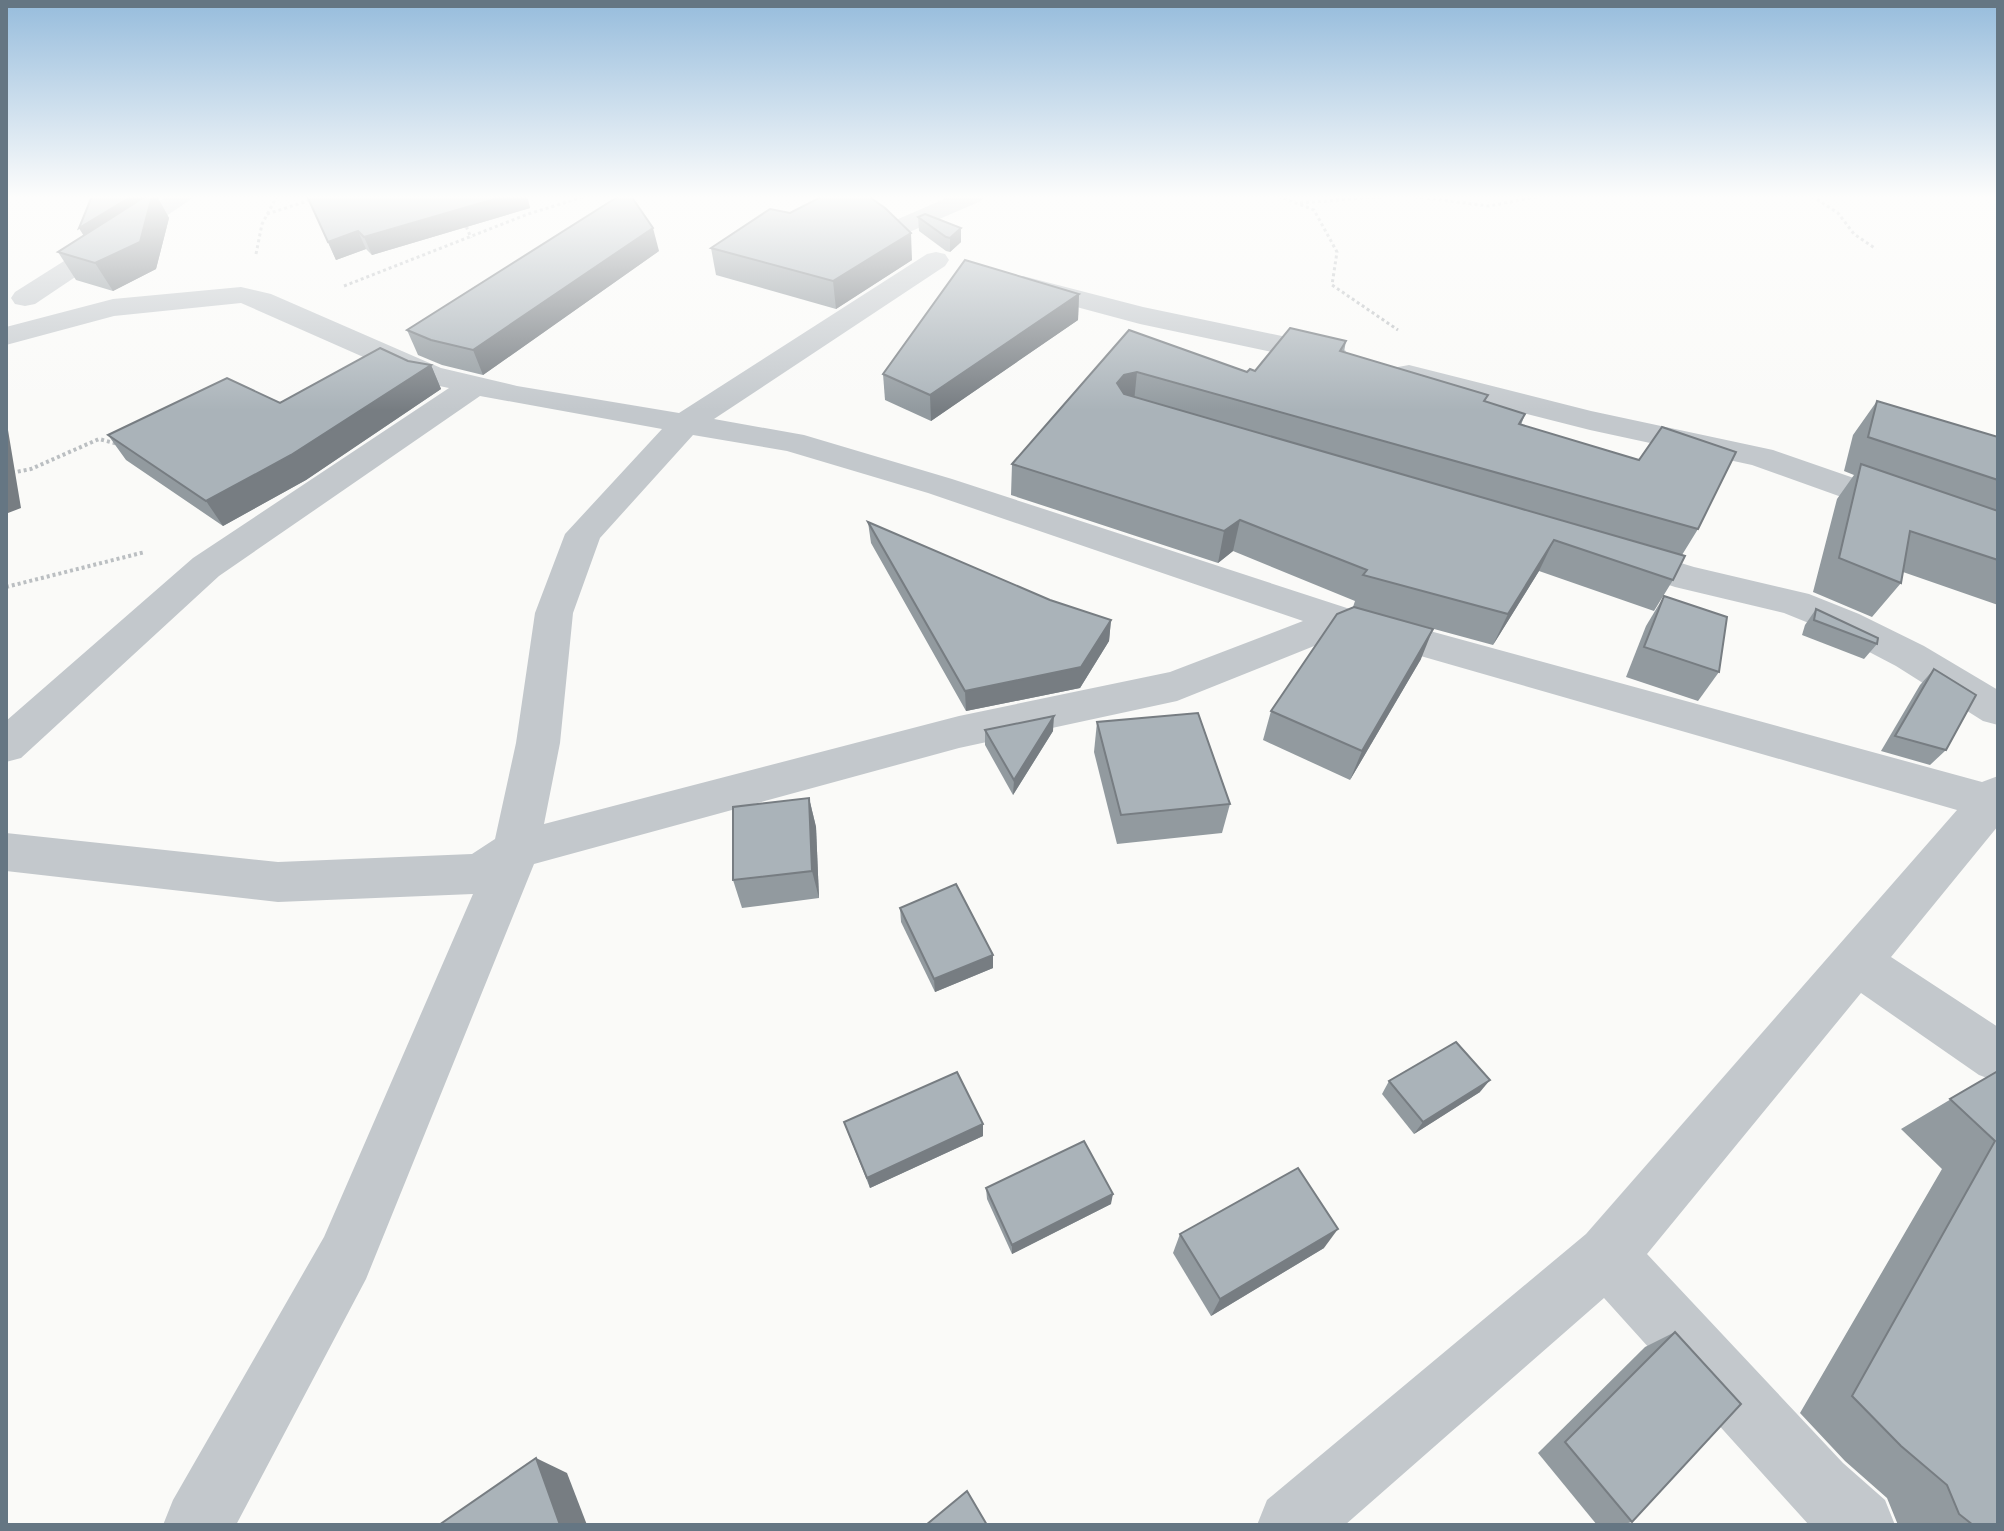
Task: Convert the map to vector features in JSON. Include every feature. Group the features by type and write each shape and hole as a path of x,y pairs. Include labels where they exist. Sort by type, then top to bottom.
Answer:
{"street":[{"path":"25,298 73,267"},
{"path":"198,1525 345,1258 516,850 538,743 554,613 583,534 686,423 965,268 1140,315 1372,365 1590,420 1761,457 1998,541"},
{"path":"6,336 113,308 230,296 272,304 431,375 792,442 940,486 1341,620 1994,798 1607,1255 1292,1525"},
{"path":"6,746 206,567 475,385"},
{"path":"1583,546 1688,578 1795,603 1910,656 1998,710"},
{"path":"6,852 278,882 474,874 516,850 959,732 1177,686 1341,620"},
{"path":"1855,961 1998,1057"},
{"path":"1607,1255 1819,1487 1860,1525"}],"path":[{"path":"257,267 272,304 382,267"},
{"path":"1335,267 1332,285 1336,289 1405,334"},
{"path":"6,474 31,469 99,439 125,446"}],"building":[{"path":"506,267 595,267 473,350 431,340 407,330"},
{"path":"783,267 855,267 833,281"},
{"path":"960,267 990,267 1079,294 930,395 883,374"},
{"path":"1290,328 1346,341 1340,351 1488,395 1484,401 1525,414 1519,424 1639,460 1662,427 1736,452 1698,529 1137,372 1124,375 1117,383 1124,394 1685,556 1673,580 1554,540 1508,614 1363,575 1367,570 1240,520 1224,531 1012,464 1129,330 1247,372 1250,369 1255,371"},
{"path":"380,348 408,361 431,365 291,455 206,501 108,435 227,378 280,403"},
{"path":"1877,401 1998,437 1998,480 1868,437"},
{"path":"1861,464 1998,511 1998,560 1910,531 1901,583 1839,558"},
{"path":"868,522 1050,600 1111,620 1081,667 965,691"},
{"path":"1664,596 1727,617 1719,672 1644,647"},
{"path":"1354,607 1433,629 1362,751 1271,711 1337,614"},
{"path":"1816,609 1878,638 1877,644 1814,620"},
{"path":"1934,669 1976,695 1946,750 1895,736"},
{"path":"1198,713 1230,804 1121,815 1097,722"},
{"path":"1054,716 1014,780 985,730"},
{"path":"809,798 812,871 733,880 733,807"},
{"path":"956,884 993,955 934,979 900,908"},
{"path":"1456,1042 1490,1080 1423,1122 1389,1081"},
{"path":"1998,1071 1998,1525 1973,1525 1959,1514 1947,1485 1901,1446 1852,1396 1995,1141 1950,1099"},
{"path":"957,1072 983,1124 867,1178 844,1122"},
{"path":"1084,1141 1113,1194 1012,1245 986,1188"},
{"path":"1298,1168 1338,1229 1220,1299 1180,1234"},
{"path":"1675,1332 1741,1404 1632,1522 1565,1442"},
{"path":"536,1458 560,1525 439,1525"},
{"path":"967,1491 987,1525 926,1525"}]}
